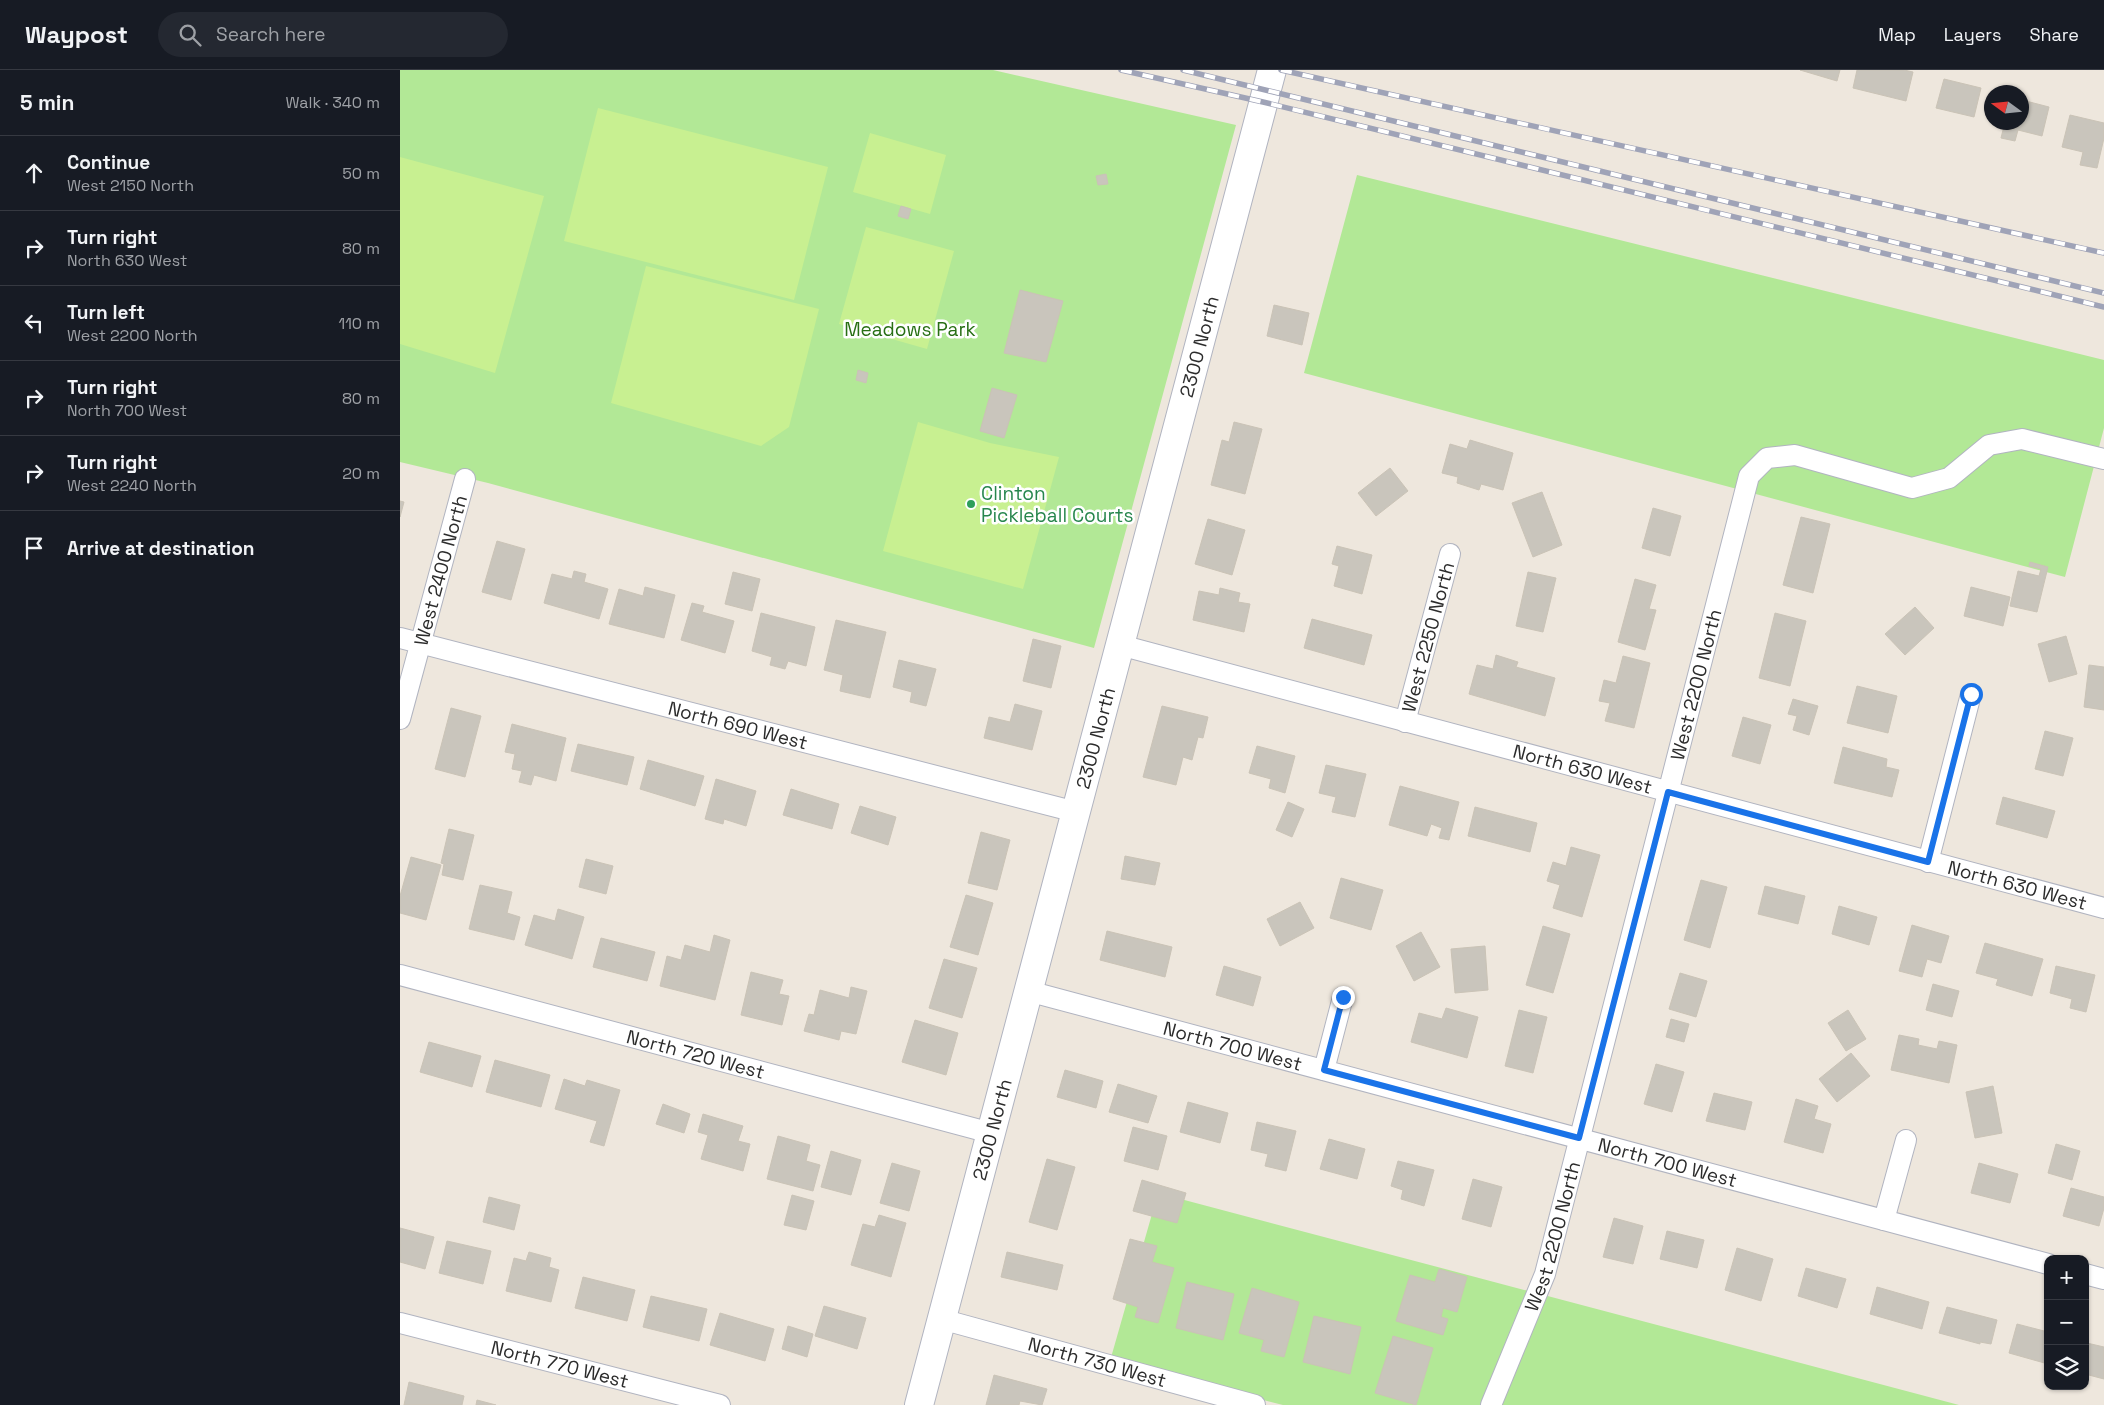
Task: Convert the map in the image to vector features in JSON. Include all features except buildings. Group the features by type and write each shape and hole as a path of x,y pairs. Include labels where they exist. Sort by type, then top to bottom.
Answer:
{"street":[{"name":"2300 North","path":"919,1405 1272,70"},
{"name":"West 2200 North","path":"1491,1405 1544,1274 1749,476 1767,458 1795,455 1912,488 1948,478 1989,446 2022,439 2104,460"},
{"name":"West 2400 North","path":"400,719 465,479"},
{"name":"West 2250 North","path":"1404,722 1450,554"},
{"name":"North 690 West","path":"400,638 1076,812"},
{"name":"North 630 West","path":"1120,645 2104,908"},
{"path":"1928,862 1971,694"},
{"name":"North 720 West","path":"400,975 990,1133"},
{"name":"North 700 West","path":"1028,991 2044,1263"},
{"path":"1324,1070 1343,997"},
{"path":"1884,1220 1906,1140"},
{"path":"2089,1275 2104,1279"},
{"name":"North 730 West","path":"941,1319 1255,1405"},
{"name":"North 770 West","path":"400,1323 720,1405"}],"green space":[{"name":"Meadows Park","path":"400,70 993,70 1236,125 1094,648 488,483 400,462"},
{"path":"598,108 828,167 794,300 564,241"},
{"path":"870,133 946,155 930,214 853,192"},
{"path":"400,157 544,196 495,373 400,344"},
{"path":"1357,175 2104,360 2104,428 2065,577 1304,373"},
{"path":"866,227 954,251 927,349 839,324"},
{"path":"646,266 819,309 789,427 761,446 611,403"},
{"name":"Clinton Pickleball Courts","path":"918,422 990,443 1059,457 1023,589 883,551"},
{"path":"1158,1193 1959,1405 1283,1405 1110,1361"}],"railway":[{"path":"1121,70 1263,102 2104,307"},
{"path":"1183,70 2104,293"},
{"path":"1281,70 2104,253"}],"place":[{"name":"Clinton Pickleball Courts","path":"971,504"}],"route":[{"path":"1343,997 1324,1070 1579,1138 1668,792 1928,862 1971,694"}]}
